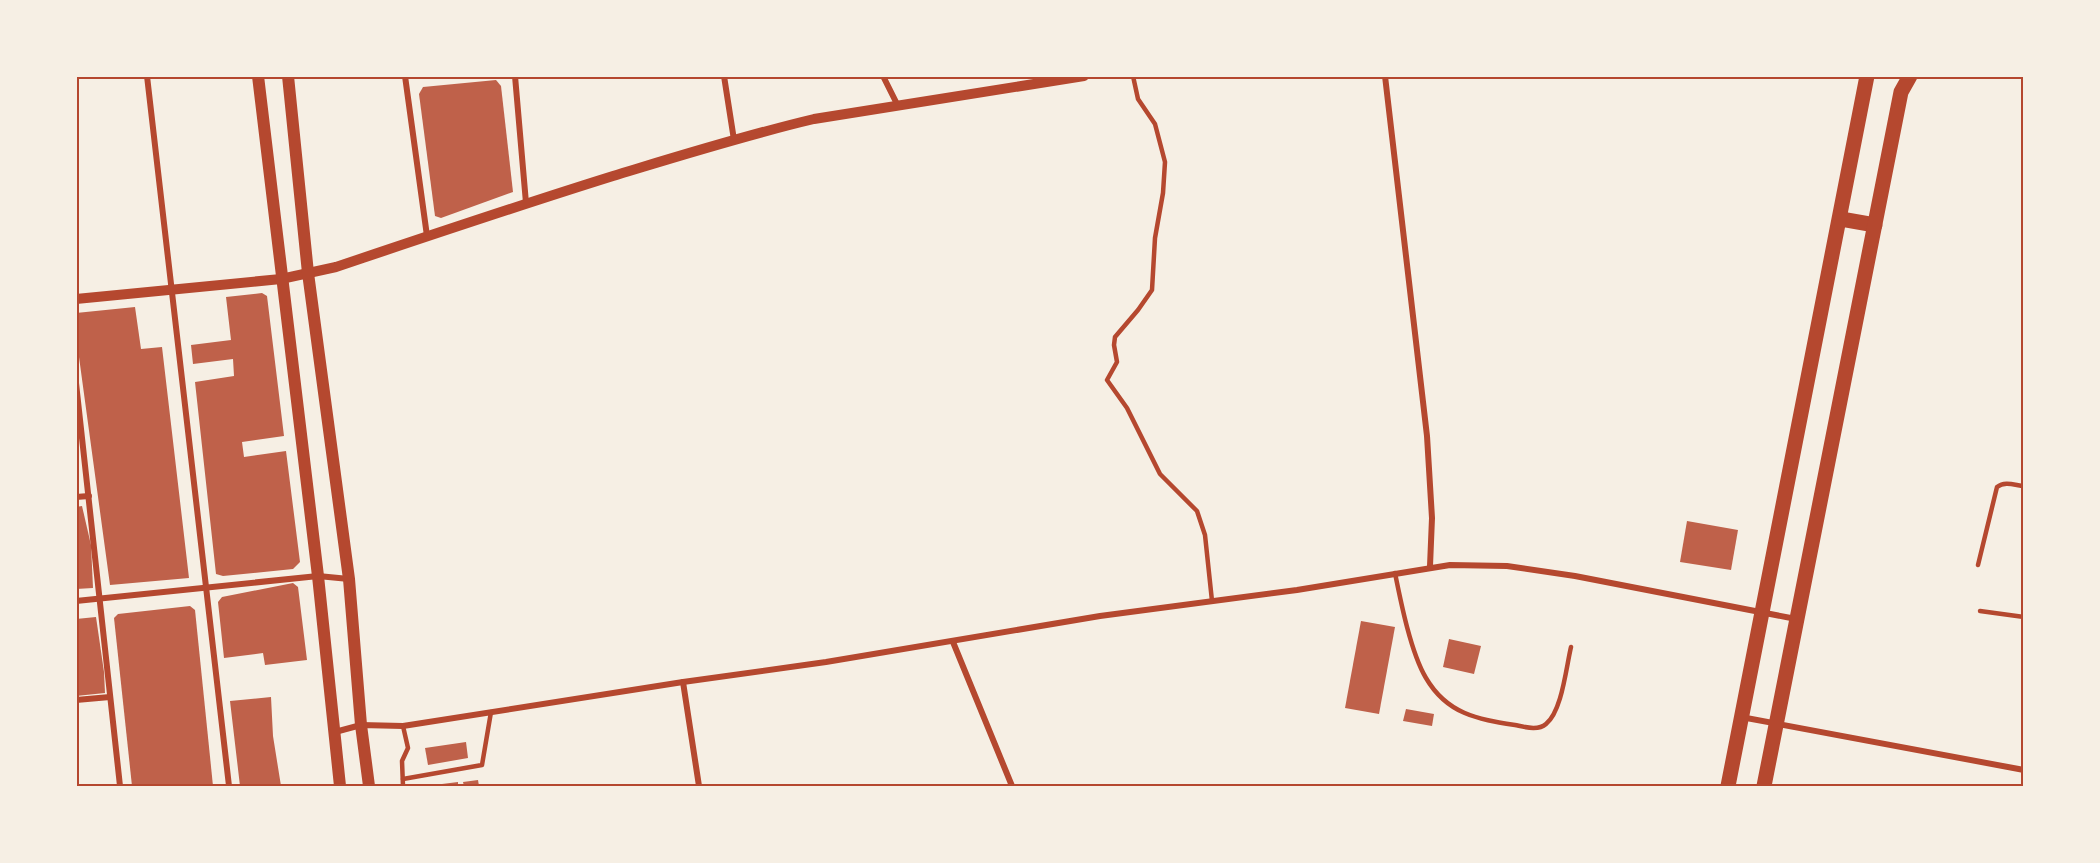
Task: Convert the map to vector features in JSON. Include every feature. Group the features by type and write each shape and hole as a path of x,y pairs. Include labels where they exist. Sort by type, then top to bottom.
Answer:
{"highway":[{"path":"1728,786 1841,219 1867,76"},
{"path":"1764,786 1901,92 1910,76"},
{"path":"1841,219 1875,225"}],"main road":[{"path":"258,76 318,576 340,786"},
{"path":"288,76 308,273 349,579 361,725 369,786"}],"street":[{"path":"147,76 229,786"},
{"path":"405,76 427,236"},
{"path":"515,76 526,203"},
{"path":"724,76 734,140"},
{"path":"883,76 899,107"},
{"path":"76,299 281,279 336,267 526,203 734,140 814,119 1084,76"},
{"path":"1385,76 1427,436 1432,518 1430,567"},
{"path":"76,383 120,786"},
{"path":"76,497 89,496"},
{"path":"335,732 361,725 403,726 953,642 1058,622 1297,590 1430,567 1478,564 1508,566 1575,576 1797,619"},
{"path":"76,601 318,576 349,579"},
{"path":"953,642 1012,786"},
{"path":"683,682 699,786"},
{"path":"76,700 111,698"},
{"path":"1741,717 2024,770"}],"lane":[{"path":"1133,76 1138,99 1155,124 1165,162 1163,194 1155,238 1152,290 1115,337 1117,362 1107,380 1127,408 1160,474 1197,511 1205,535 1212,601"},
{"path":"1978,565 1997,487 2007,483 2024,486"},
{"path":"1395,573 1403,611 1425,678 1442,699 1459,712 1478,719 1533,728 1545,726 1556,713 1571,647"},
{"path":"1980,611 2024,617"},
{"path":"403,779 482,765 491,712"},
{"path":"403,726 408,748 402,761 403,786"}],"building":[{"path":"496,80 501,86 513,192 441,218 435,216 419,94 423,87"},
{"path":"262,293 267,296 284,436 242,442 244,457 286,451 300,562 293,569 223,576 216,574 195,382 234,376 233,359 193,364 191,345 231,340 226,297"},
{"path":"135,307 141,349 162,347 189,578 110,585 76,335 76,313"},
{"path":"82,506 91,545 93,588 76,589 76,507"},
{"path":"1687,521 1738,530 1731,570 1680,562"},
{"path":"293,583 298,587 307,660 265,665 263,653 224,658 218,602 222,597"},
{"path":"190,606 195,610 213,786 132,786 114,618 118,614"},
{"path":"96,617 105,693 76,696 76,619"},
{"path":"1361,621 1395,627 1379,714 1345,708"},
{"path":"1449,639 1481,646 1474,674 1443,667"},
{"path":"271,697 273,736 281,786 240,786 230,701"},
{"path":"1406,709 1434,714 1432,726 1403,721"},
{"path":"466,742 468,758 428,765 425,748"},
{"path":"478,780 479,786 464,786 463,782"},
{"path":"458,782 458,786 434,786 434,785"}]}
